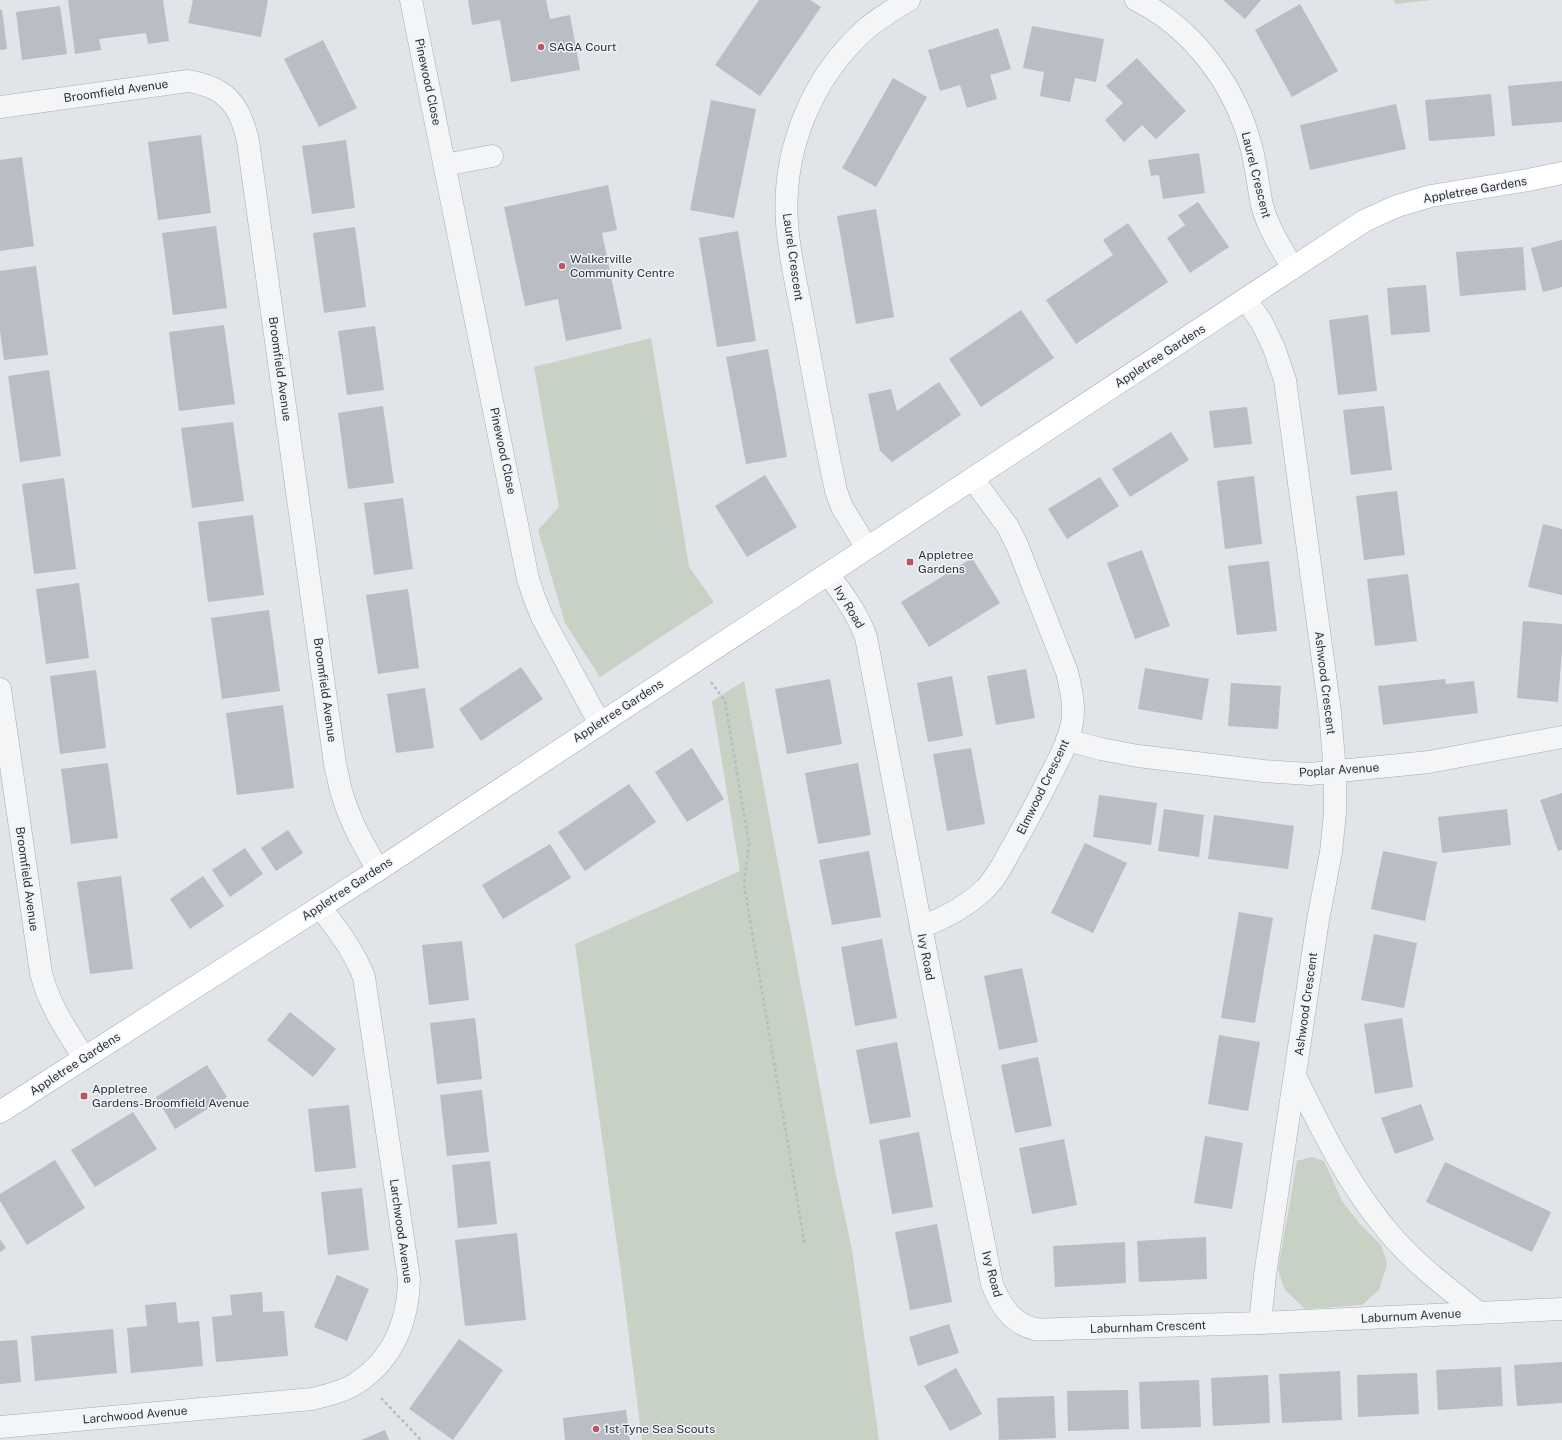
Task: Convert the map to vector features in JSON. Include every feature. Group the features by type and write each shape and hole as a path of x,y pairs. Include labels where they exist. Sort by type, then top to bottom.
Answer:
{"street":[{"name":"Pinewood Close","path":"411,0 528,579 542,617 600,724"},
{"name":"Laurel Crescent","path":"867,548 842,507 830,467 790,252 786,201 788,174 799,130 821,83 834,64 850,44 867,28 909,0"},
{"name":"Laurel Crescent","path":"1136,0 1165,18 1194,42 1213,66 1230,92 1251,146 1263,206 1269,224 1277,242 1292,268"},
{"name":"Broomfield Avenue","path":"0,106 188,81 204,84 219,91 240,112 248,141 335,764 342,796 351,819 361,842 378,870"},
{"path":"445,164 492,156"},
{"name":"Appletree Gardens","path":"0,1112 378,870 1364,221 1397,206 1431,196 1562,173"},
{"name":"Ashwood Crescent","path":"1245,299 1261,321 1274,348 1285,380 1330,712 1335,772 1335,813 1331,852 1318,920 1265,1275 1260,1324"},
{"name":"Elmwood Crescent","path":"921,928 943,919 966,905 986,888 1000,870 1028,820 1067,740 1072,722 1072,692 1067,672 1017,545 1008,527 973,479"},
{"name":"Ivy Road","path":"828,574 852,607 866,638 921,928 992,1284 998,1301 1008,1314 1019,1323 1036,1329"},
{"name":"Broomfield Avenue","path":"0,689 41,973 45,991 54,1009 84,1058"},
{"name":"Poplar Avenue","path":"1067,740 1101,750 1138,756 1263,771 1310,774 1429,762 1562,737"},
{"name":"Larchwood Avenue","path":"0,1427 298,1401 333,1394 349,1387 362,1378 377,1365 392,1348 406,1313 409,1296 409,1279 364,977 359,964 349,947 320,907"},
{"path":"1295,1076 1320,1128 1342,1168 1369,1208 1399,1244 1434,1277 1479,1313"},
{"name":"Laburnum Avenue","path":"1260,1324 1562,1309"},
{"name":"Laburnham Crescent","path":"1036,1329 1057,1330 1260,1324"}],"path":[{"path":"696,661 725,702 749,844 744,884 805,1246"},
{"path":"362,1378 421,1440"}],"shaded area":[{"path":"1393,0 1432,0 1396,4"},
{"path":"651,338 689,567 714,602 600,677 565,623 538,530 559,507 534,367"},
{"path":"744,681 836,1175 852,1250 879,1440 642,1440 622,1280 575,944 740,871 712,701"},
{"path":"1312,1157 1324,1161 1342,1201 1360,1224 1381,1245 1387,1264 1379,1290 1362,1305 1305,1309 1285,1290 1278,1270 1297,1161"}],"building":[{"path":"68,0 163,0 169,41 148,44 146,33 99,39 101,50 75,54"},
{"path":"193,0 268,0 261,37 188,23"},
{"name":"SAGA Court","path":"468,0 546,0 550,19 570,15 580,70 511,82 500,20 472,25"},
{"path":"759,0 810,0 821,7 760,96 715,65"},
{"path":"1223,0 1261,0 1245,19"},
{"path":"1300,4 1338,71 1292,97 1255,30"},
{"path":"60,6 67,54 22,60 16,12"},
{"path":"0,10 2,10 7,49 0,50"},
{"path":"1032,26 1104,39 1096,82 1075,78 1070,102 1040,96 1044,72 1023,68"},
{"path":"998,28 1011,69 990,75 997,99 967,108 960,85 940,91 928,50"},
{"path":"323,40 357,108 319,127 284,59"},
{"path":"1137,58 1186,111 1156,139 1142,125 1124,142 1105,120 1123,103 1106,86"},
{"path":"893,78 927,97 876,187 842,168"},
{"path":"1562,81 1562,122 1512,126 1508,86"},
{"path":"1491,94 1495,136 1429,141 1425,100"},
{"path":"711,100 756,109 734,218 690,210"},
{"path":"1396,104 1406,149 1310,170 1300,125"},
{"path":"201,135 211,213 158,220 148,142"},
{"path":"346,140 355,208 312,214 302,146"},
{"path":"1199,153 1205,193 1163,199 1159,175 1151,176 1148,160"},
{"path":"22,157 34,246 0,251 0,160"},
{"name":"Walkerville Community Centre","path":"608,185 617,230 602,233 622,329 566,341 558,299 525,306 504,207"},
{"path":"1198,202 1229,247 1190,273 1167,238 1185,225 1178,215"},
{"path":"876,209 894,317 856,324 837,216"},
{"path":"1128,223 1168,282 1076,344 1046,300 1113,255 1103,240"},
{"path":"216,226 227,308 173,315 162,233"},
{"path":"355,227 366,307 324,313 313,233"},
{"path":"738,231 756,341 717,347 699,238"},
{"path":"1562,240 1562,287 1543,292 1531,248"},
{"path":"1523,247 1526,290 1460,296 1456,252"},
{"path":"36,266 48,355 4,360 0,331 0,271"},
{"path":"1426,285 1430,332 1391,335 1387,288"},
{"path":"1021,310 1054,358 981,407 949,359"},
{"path":"1368,315 1377,391 1338,395 1329,320"},
{"path":"224,325 235,404 179,411 169,332"},
{"path":"375,326 384,390 347,395 338,331"},
{"path":"768,349 787,457 746,464 726,357"},
{"path":"49,370 61,456 20,462 8,376"},
{"path":"939,382 961,415 892,462 880,451 868,394 891,389 897,411"},
{"path":"383,406 394,483 348,489 338,413"},
{"path":"1384,406 1392,470 1351,475 1343,410"},
{"path":"1247,407 1252,444 1214,448 1209,411"},
{"path":"233,422 244,501 192,508 181,428"},
{"path":"1171,432 1189,460 1130,497 1112,469"},
{"path":"765,475 797,527 747,557 715,506"},
{"path":"1254,476 1262,544 1225,549 1217,481"},
{"path":"1100,477 1119,506 1067,539 1048,509"},
{"path":"64,478 76,569 34,574 22,484"},
{"path":"1397,491 1405,555 1364,560 1356,496"},
{"path":"403,498 413,569 374,575 364,503"},
{"path":"253,515 264,595 208,602 198,522"},
{"path":"1543,524 1562,529 1562,595 1528,587"},
{"path":"1142,550 1170,626 1135,639 1107,563"},
{"path":"972,558 1000,603 929,647 901,602"},
{"path":"1269,561 1277,631 1237,635 1228,566"},
{"path":"1408,574 1417,641 1375,646 1367,579"},
{"path":"79,583 89,658 46,664 36,589"},
{"path":"408,589 419,668 378,674 366,595"},
{"path":"269,610 280,691 222,699 211,618"},
{"path":"1523,621 1562,624 1562,649 1558,702 1517,698"},
{"path":"521,667 543,699 481,741 459,709"},
{"path":"1145,668 1209,679 1202,720 1138,709"},
{"path":"1026,669 1035,718 996,725 987,676"},
{"path":"96,670 106,748 60,754 50,676"},
{"path":"952,676 963,736 928,742 917,683"},
{"path":"830,679 842,744 787,754 775,689"},
{"path":"1445,679 1446,684 1474,681 1478,713 1383,725 1378,686"},
{"path":"1231,683 1281,686 1278,729 1228,726"},
{"path":"425,688 434,748 396,753 387,694"},
{"path":"283,705 294,788 237,795 226,713"},
{"path":"692,748 724,799 687,822 655,772"},
{"path":"971,748 985,824 947,831 933,754"},
{"path":"108,763 118,838 71,844 61,769"},
{"path":"858,763 871,835 818,844 805,773"},
{"path":"629,784 656,822 585,871 558,832"},
{"path":"1562,793 1562,850 1558,851 1540,800"},
{"path":"1099,795 1157,803 1151,845 1093,837"},
{"path":"1164,809 1204,815 1199,857 1158,851"},
{"path":"1507,809 1511,845 1442,853 1438,817"},
{"path":"1214,815 1294,826 1288,869 1208,859"},
{"path":"288,830 303,853 276,871 261,848"},
{"path":"1085,843 1127,863 1093,933 1051,913"},
{"path":"550,844 571,878 503,919 482,885"},
{"path":"245,848 263,874 230,897 212,870"},
{"path":"869,851 881,917 832,925 819,860"},
{"path":"1383,851 1437,862 1425,921 1371,909"},
{"path":"121,876 133,969 90,974 77,882"},
{"path":"203,876 224,906 190,929 170,899"},
{"path":"1239,912 1273,918 1255,1023 1221,1018"},
{"path":"1374,934 1417,943 1404,1008 1361,1000"},
{"path":"882,939 897,1018 855,1026 841,947"},
{"path":"462,941 469,1000 429,1005 422,945"},
{"path":"1022,968 1038,1042 999,1050 984,976"},
{"path":"290,1012 336,1049 313,1077 267,1040"},
{"path":"475,1018 482,1079 437,1084 430,1023"},
{"path":"1402,1018 1413,1087 1375,1094 1364,1024"},
{"path":"1219,1035 1260,1042 1248,1111 1208,1104"},
{"path":"897,1042 911,1117 870,1124 856,1050"},
{"path":"1038,1057 1052,1126 1015,1133 1001,1065"},
{"path":"207,1065 227,1097 175,1129 156,1097"},
{"path":"482,1090 489,1152 447,1156 440,1095"},
{"path":"1421,1104 1434,1140 1395,1154 1381,1118"},
{"path":"349,1105 356,1168 315,1172 308,1109"},
{"path":"133,1112 157,1149 95,1187 71,1150"},
{"path":"919,1132 933,1207 892,1214 879,1140"},
{"path":"1205,1136 1243,1143 1232,1209 1194,1203"},
{"path":"1064,1139 1077,1205 1032,1214 1019,1148"},
{"path":"55,1160 85,1208 27,1245 0,1201 0,1194"},
{"path":"490,1161 497,1224 458,1228 452,1165"},
{"path":"1445,1162 1551,1212 1532,1252 1426,1202"},
{"path":"362,1188 369,1250 328,1255 321,1192"},
{"path":"937,1224 952,1302 910,1310 895,1232"},
{"path":"517,1233 526,1320 465,1326 455,1240"},
{"path":"1206,1237 1207,1279 1139,1282 1137,1241"},
{"path":"0,1239 6,1248 0,1252"},
{"path":"1125,1242 1126,1283 1055,1287 1053,1246"},
{"path":"337,1275 369,1289 347,1341 314,1327"},
{"path":"262,1292 263,1312 284,1311 288,1356 216,1362 212,1317 232,1315 230,1295"},
{"path":"176,1302 178,1323 199,1321 203,1366 131,1373 127,1328 147,1326 145,1305"},
{"path":"949,1324 959,1353 918,1366 909,1337"},
{"path":"113,1329 117,1373 35,1381 31,1336"},
{"path":"459,1339 503,1370 453,1440 409,1409"},
{"path":"17,1340 21,1382 0,1384 0,1341"},
{"path":"1562,1362 1562,1403 1517,1406 1514,1365"},
{"path":"1501,1367 1503,1406 1438,1410 1436,1370"},
{"path":"956,1368 982,1414 950,1431 924,1386"},
{"path":"1340,1371 1342,1420 1282,1423 1279,1374"},
{"path":"1417,1373 1419,1414 1358,1417 1357,1375"},
{"path":"1268,1375 1270,1423 1213,1426 1211,1378"},
{"path":"1199,1380 1201,1427 1141,1429 1139,1382"},
{"path":"1128,1390 1129,1429 1068,1431 1067,1391"},
{"path":"1054,1396 1056,1438 999,1440 997,1398"},
{"name":"1st Tyne Sea Scouts","path":"626,1410 630,1440 565,1440 563,1418"},
{"path":"385,1430 389,1440 361,1440"}],"place":[{"name":"SAGA Court","path":"541,47"},
{"name":"Walkerville Community Centre","path":"562,266"},
{"name":"Appletree Gardens","path":"910,562"},
{"name":"Appletree Gardens-Broomfield Avenue","path":"84,1096"},
{"name":"1st Tyne Sea Scouts","path":"596,1429"}]}
